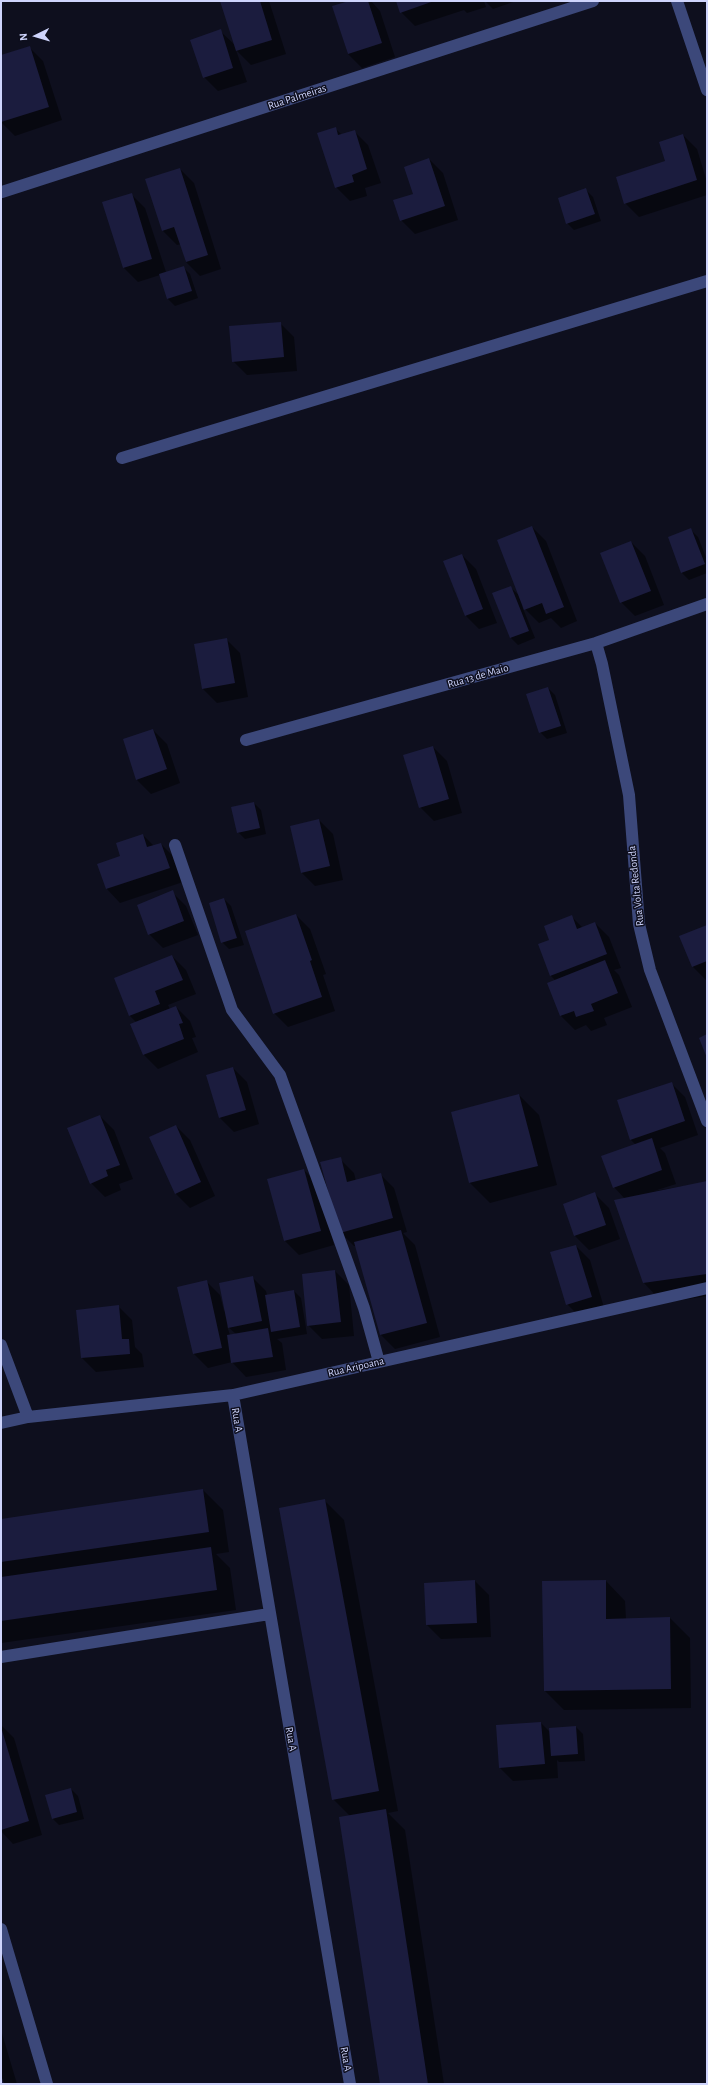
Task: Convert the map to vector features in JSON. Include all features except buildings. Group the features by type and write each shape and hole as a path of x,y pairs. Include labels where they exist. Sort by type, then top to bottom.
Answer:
{"street":[{"name":"Rua Palmeiras","path":"2,192 593,1"},
{"path":"677,1 707,90"},
{"path":"122,458 707,281"},
{"name":"Rua 13 de Maio","path":"246,740 596,643 707,604"},
{"name":"Rua Volta Redonda","path":"596,643 602,664 629,795 639,924 650,970 707,1121"},
{"path":"175,845 232,1010 280,1075 364,1308 379,1362"},
{"name":"Rua Aripoana","path":"1,1423 28,1417 233,1394 707,1288"},
{"path":"1,1345 28,1417"},
{"name":"Rua A","path":"233,1394 269,1614 350,2084"},
{"path":"1,1657 269,1614"},
{"path":"1,1929 47,2084"}]}
